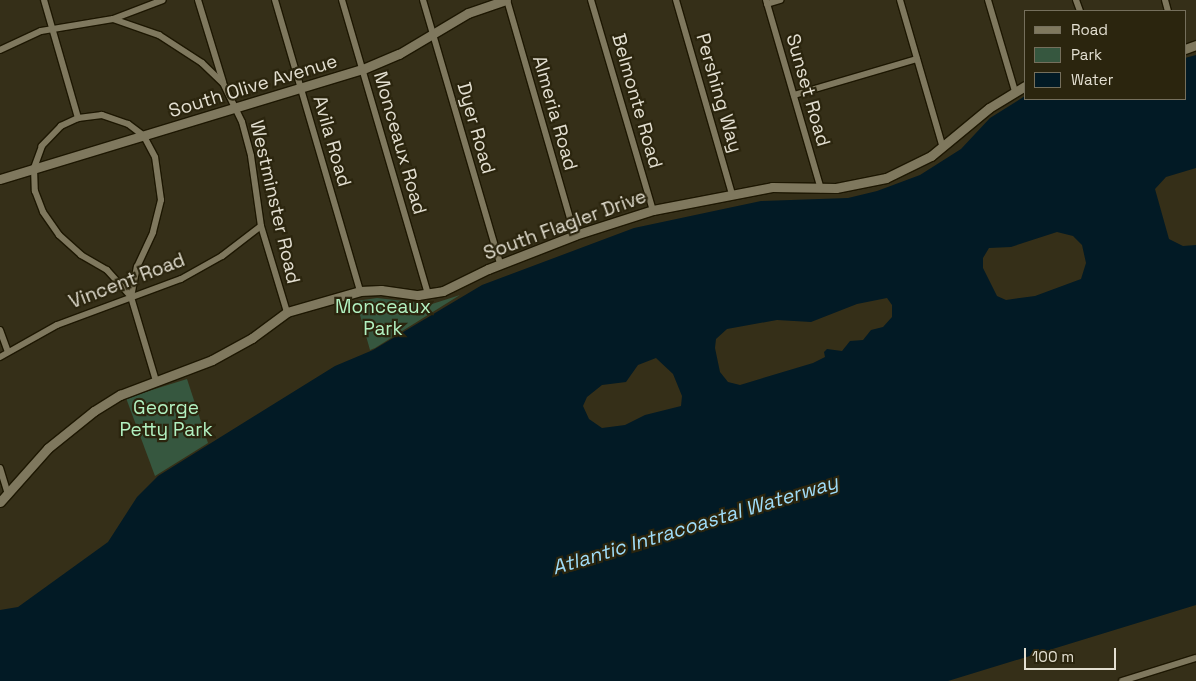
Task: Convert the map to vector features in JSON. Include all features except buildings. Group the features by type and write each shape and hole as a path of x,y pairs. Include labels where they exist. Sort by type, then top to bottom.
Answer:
{"street":[{"path":"44,0 78,118"},
{"path":"113,19 163,0"},
{"path":"198,0 223,84"},
{"name":"Avila Road","path":"275,0 360,291"},
{"name":"Monceaux Road","path":"342,0 428,295"},
{"name":"Dyer Road","path":"423,0 500,264"},
{"name":"South Olive Avenue","path":"0,179 363,70 389,60 468,13 506,0"},
{"name":"Almeria Road","path":"506,0 575,235"},
{"name":"Belmonte Road","path":"592,0 653,210"},
{"name":"Pershing Way","path":"676,0 732,194"},
{"path":"766,2 780,0"},
{"path":"900,0 943,148"},
{"path":"988,0 1015,91"},
{"name":"Sunset Road","path":"766,2 821,189"},
{"name":"Westminster Road","path":"0,50 52,28 113,19 146,29 174,43 223,84 235,108 251,156 261,226 287,312"},
{"path":"794,95 917,59"},
{"name":"South Flagler Drive","path":"287,312 360,291 381,290 428,295 453,287 500,264 575,235 653,210 772,188 821,189 853,186 886,178 943,148 989,108 1024,86"},
{"path":"132,297 107,270 68,245 50,224 35,191 34,168 47,139 61,126 78,118 111,117 144,136 160,172 161,200 153,232 136,267 132,297 156,381"},
{"name":"Vincent Road","path":"0,357 58,325 132,297 160,289 204,267 261,226"},
{"path":"0,502 48,448 77,422 120,395 212,360 252,338 287,312"},
{"path":"0,330 8,352"},
{"path":"0,468 8,495"},
{"path":"1122,681 1196,658"}],"green space":[{"name":"Monceaux Park","path":"460,295 370,350 356,301 377,298 432,304"},
{"name":"George Petty Park","path":"187,379 208,443 155,476 126,398"}],"water":[{"name":"Atlantic Intracoastal Waterway","path":"1196,55 1196,168 1166,177 1155,189 1169,239 1183,246 1196,245 1196,605 948,681 0,681 0,610 18,607 108,542 137,497 158,476 335,366 373,350 482,285 634,228 761,201 848,198 877,191 920,175 961,149 990,118 1024,97 1024,100 1186,100 1186,58","holes":["1057,232 1073,236 1082,245 1086,263 1081,279 1035,296 1006,300 997,296 983,268 983,258 989,248 1011,247","887,298 892,305 892,317 883,327 871,330 863,340 850,341 842,351 827,349 824,352 825,357 813,363 740,385 728,382 720,372 715,348 716,339 727,329 777,320 811,322 857,304","656,358 673,374 682,396 681,406 645,415 625,425 602,428 589,419 583,406 587,397 602,385 626,382 638,365"]}]}
